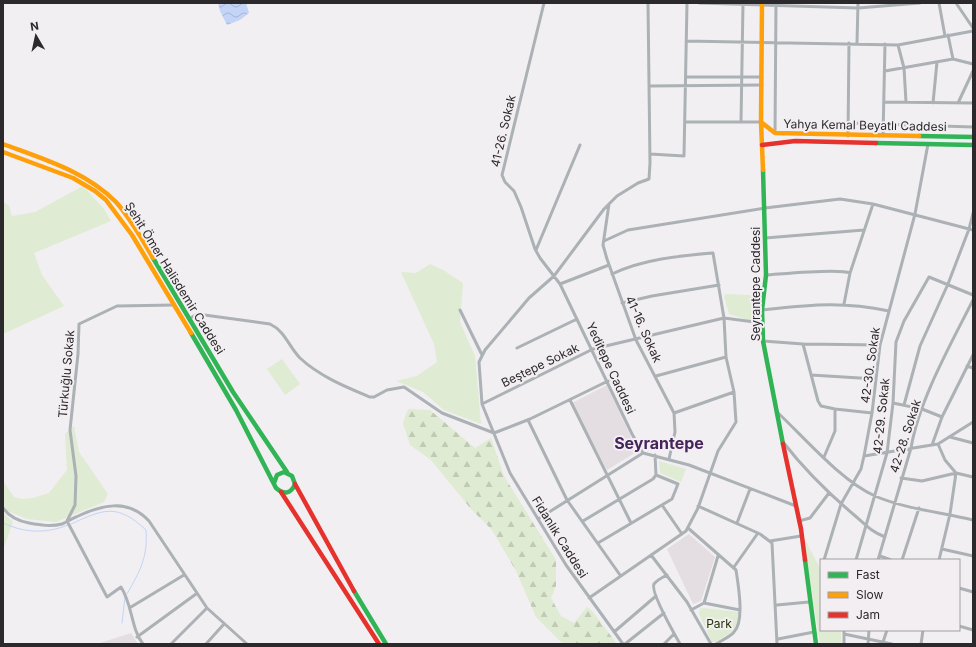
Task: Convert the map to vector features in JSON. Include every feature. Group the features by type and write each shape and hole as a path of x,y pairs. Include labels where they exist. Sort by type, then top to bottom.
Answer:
{"main road":[{"name":"Seyrantepe Caddesi","path":"762,4 761,122 766,275 762,310 763,341 775,409 799,521 814,632 814,644"},
{"name":"Yahya Kemal Beyatlı Caddesi","path":"761,122 775,133 848,136 973,137"},
{"name":"Yahya Kemal Beyatlı Caddesi","path":"762,145 795,141 973,146"},
{"name":"Şehit Ömer Halisdemir Caddesi","path":"3,144 73,170 93,181 109,195 130,220 233,392 286,472"},
{"name":"Şehit Ömer Halisdemir Caddesi","path":"3,152 72,177 97,192 124,222 174,305 274,482"},
{"path":"379,644 338,578 295,516 281,492 276,488 274,482 278,475 286,472 293,477 295,484 345,576 386,644"},
{"path":"281,492 290,492 295,484"}],"street":[{"name":"41-26. Sokak","path":"544,3 502,175 514,192 521,207 536,250 554,276"},
{"path":"460,310 482,355 529,298 554,276 609,204 632,186 649,179 648,3"},
{"path":"650,154 684,156 687,3"},
{"path":"699,3 776,4 858,8 920,3"},
{"path":"740,122 743,3"},
{"path":"857,43 858,3"},
{"path":"939,3 953,59"},
{"path":"686,40 898,45 973,29 956,3"},
{"path":"775,133 776,4"},
{"path":"848,136 849,43"},
{"path":"883,136 885,44"},
{"path":"898,45 904,68 906,102"},
{"path":"885,71 953,59 973,64"},
{"path":"933,103 937,62"},
{"path":"958,103 973,71"},
{"path":"686,77 762,77"},
{"path":"649,86 762,85"},
{"path":"884,102 973,103"},
{"path":"685,122 761,122"},
{"path":"848,123 973,127"},
{"path":"536,250 580,144"},
{"name":"42-30. Sokak","path":"824,559 841,504 861,469 872,413 880,345 915,214 928,144"},
{"path":"604,241 628,230 765,208 840,199 873,204 971,230"},
{"name":"41-16. Sokak","path":"609,204 604,241 609,265 636,340 674,413 675,432 669,459"},
{"path":"844,304 850,273 873,204"},
{"path":"904,406 920,346 971,230 973,213"},
{"path":"765,238 864,230"},
{"path":"589,598 620,575 682,534 688,528 698,506 718,451 736,422 734,392 726,358 724,318 713,253 635,264 612,274"},
{"path":"560,284 609,265"},
{"path":"766,275 833,271 845,271 850,273"},
{"name":"Yeditepe Caddesi","path":"554,276 560,284 593,349 637,446 644,452"},
{"name":"42-29. Sokak","path":"856,559 887,453 893,403 896,342 904,321 929,277 948,284"},
{"path":"622,303 719,284"},
{"path":"948,284 973,295"},
{"name":"42-28. Sokak","path":"879,558 894,502 911,448 914,432 922,409 973,300"},
{"path":"762,310 812,305 844,304 888,311"},
{"name":"Türkuğlu Sokak","path":"68,524 75,505 76,476 70,430 78,354 78,324 117,306 174,305"},
{"path":"189,319 197,314 270,324 276,327 283,334 300,358 333,380 370,397 374,397 387,390 404,387 442,413 494,433 528,420 608,381"},
{"path":"724,318 762,324"},
{"name":"Beştepe Sokak","path":"482,404 593,349 724,318"},
{"path":"516,348 578,319"},
{"path":"763,341 804,344 880,345"},
{"path":"804,344 821,406 835,410 872,413"},
{"name":"Fidanlık Caddesi","path":"482,355 479,362 482,404 510,473 589,598 624,644"},
{"path":"932,446 942,417 973,355"},
{"path":"656,376 726,358"},
{"path":"967,366 973,368"},
{"path":"811,374 876,379"},
{"path":"674,413 734,392"},
{"path":"570,400 618,500 631,523"},
{"path":"893,403 922,409 942,417"},
{"path":"775,409 853,484 875,496 894,502 973,520"},
{"path":"824,457 835,431 835,410"},
{"path":"528,420 567,500 620,575"},
{"path":"864,456 932,446 950,437 973,422"},
{"path":"950,437 973,443"},
{"path":"782,441 802,467 829,493 872,532 885,536"},
{"path":"938,444 945,460 956,472 973,477"},
{"path":"538,519 644,452 669,459 796,506"},
{"path":"583,521 653,479 656,475 655,455"},
{"path":"901,478 922,481 956,472"},
{"path":"939,559 950,514 956,472"},
{"path":"598,543 672,499 678,484 656,475"},
{"path":"737,523 750,489"},
{"path":"799,521 810,518 829,493"},
{"path":"3,508 12,517 22,522 49,526 68,524 108,505 118,506 138,512 149,521 196,594 207,608 242,643 247,644"},
{"path":"662,505 682,534"},
{"path":"698,506 758,533 772,543 778,639 777,644"},
{"path":"902,559 919,508"},
{"path":"68,524 107,597 121,588 124,592 131,608 137,637 142,644"},
{"path":"688,528 718,556 736,570 740,610 738,627 734,632 716,644"},
{"path":"734,567 758,533"},
{"path":"770,541 801,536"},
{"path":"942,549 973,556"},
{"path":"651,555 691,610 711,644"},
{"path":"704,603 718,556"},
{"path":"131,608 184,575"},
{"path":"667,575 655,582 653,586 664,614 680,644"},
{"path":"960,588 973,592"},
{"path":"137,637 196,594"},
{"path":"614,632 656,596"},
{"path":"776,605 809,602"},
{"path":"691,610 704,603 740,610"},
{"path":"171,644 207,608"},
{"path":"624,644 664,614"},
{"path":"206,644 224,624"},
{"path":"960,626 973,630"},
{"path":"868,644 869,631"},
{"path":"883,642 887,631"},
{"path":"920,644 923,631"},
{"path":"778,639 814,632"},
{"path":"844,644 844,632 868,640 892,644"},
{"path":"664,644 674,634"}],"shaded area":[{"path":"607,385 636,448 635,453 607,470 572,403"},
{"path":"689,534 715,557 701,601 693,604 667,549"},
{"path":"131,633 138,644 100,644 100,643"}],"green space":[{"path":"83,186 104,209 111,221 34,253 42,275 64,306 3,334 3,201 9,206 12,216 35,212"},
{"path":"430,264 443,270 463,283 460,322 475,356 481,424 444,410 423,392 396,381 417,376 437,362 434,344 401,272 416,273"},
{"path":"726,294 750,295 756,312 755,322 729,314 724,296"},
{"path":"282,359 300,384 285,395 267,369"},
{"path":"408,409 430,410 475,448 491,438 504,476 556,560 556,586 551,598 561,616 574,623 587,607 593,612 617,644 563,644 536,617 516,571 492,530 471,509 431,460 410,445 403,423"},
{"path":"74,426 79,452 108,494 104,502 56,522 27,519 3,509 3,481 14,497 23,499 33,498 49,493 67,470 65,434"},
{"path":"659,461 686,469 681,482 660,473"},
{"path":"3,513 13,522 3,550"},
{"path":"803,536 820,568 820,631 841,631 841,644 820,644"},
{"name":"Park","path":"700,609 739,612 735,628 725,636 715,642 712,642 699,614"}],"water":[{"path":"218,3 246,3 249,13 240,20 227,25"}],"waterway":[{"path":"71,524 93,515 110,511 118,512 127,516 136,521 146,530 146,548 142,564 127,594"},
{"path":"3,523 19,529 35,531 51,530 68,525"},
{"path":"122,623 125,597"}],"traffic: fast":[{"path":"919,136 973,137"},
{"path":"876,143 973,145"},
{"path":"763,170 766,275 762,310 763,341 783,444"},
{"path":"153,258 233,392 287,472"},
{"path":"191,333 236,410 276,488 282,492 289,492 295,484 292,476 284,472 277,475 274,483"},
{"path":"805,560 816,644"},
{"path":"354,591 386,644"}],"traffic: slow":[{"path":"762,3 761,122 763,170"},
{"path":"761,122 775,133 919,136"},
{"path":"3,144 63,167 104,191 127,215 153,258"},
{"path":"3,152 73,178 95,191 106,200 132,235 191,333"}],"traffic: jam":[{"path":"762,145 795,141 876,143"},
{"path":"783,444 801,529 805,560"},
{"path":"295,484 354,591"},
{"path":"281,492 379,644"}],"district":[{"name":"Seyrantepe","path":"659,443"}]}
